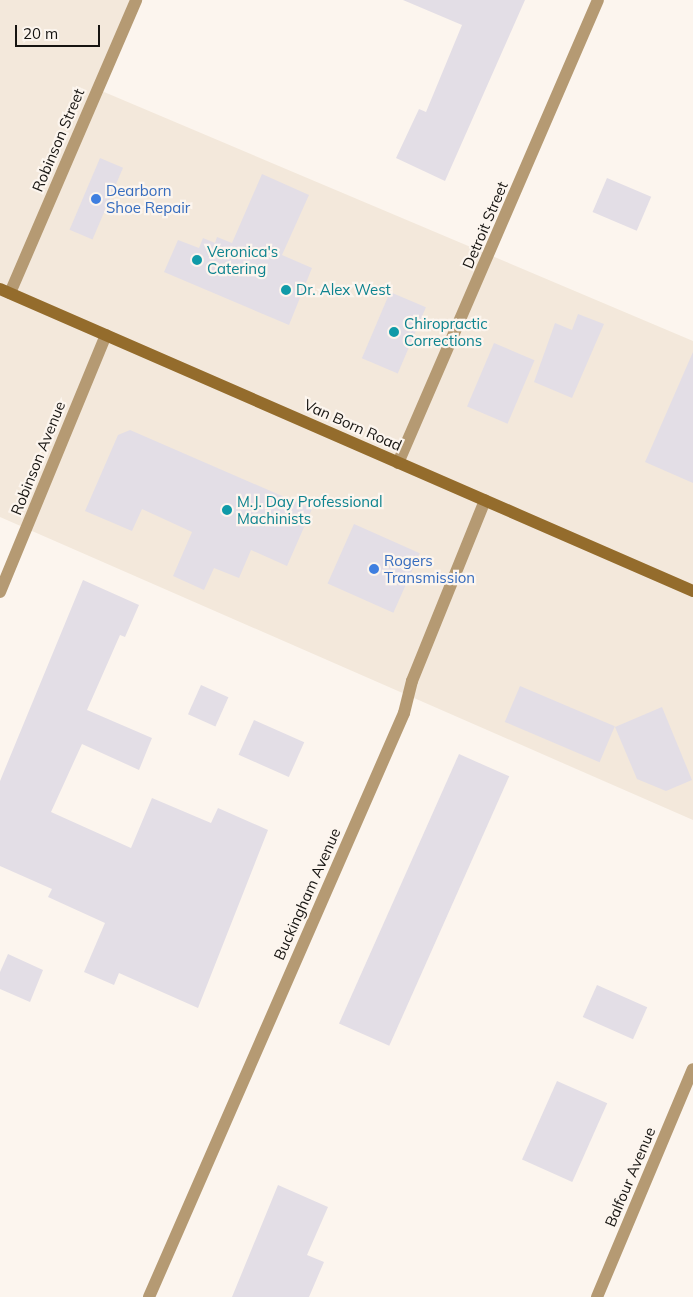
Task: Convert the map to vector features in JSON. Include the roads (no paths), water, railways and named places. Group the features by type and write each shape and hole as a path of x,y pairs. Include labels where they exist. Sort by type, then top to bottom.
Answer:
{"main road":[{"name":"Van Born Road","path":"5,291 693,591"}],"street":[{"name":"Robinson Street","path":"5,291 136,0"},
{"name":"Detroit Street","path":"398,462 598,0"},
{"name":"Robinson Avenue","path":"0,592 106,335"},
{"name":"Buckingham Avenue","path":"149,1297 404,713 412,681 485,500"},
{"name":"Balfour Avenue","path":"597,1297 693,1069"}],"place":[{"name":"Dearborn Shoe Repair","path":"96,199"},
{"name":"Veronica's Catering","path":"197,260"},
{"name":"Dr. Alex West","path":"286,290"},
{"name":"Chiropractic Corrections","path":"394,332"},
{"name":"M.J. Day Professional Machinists","path":"227,510"},
{"name":"Rogers Transmission","path":"374,569"}]}
